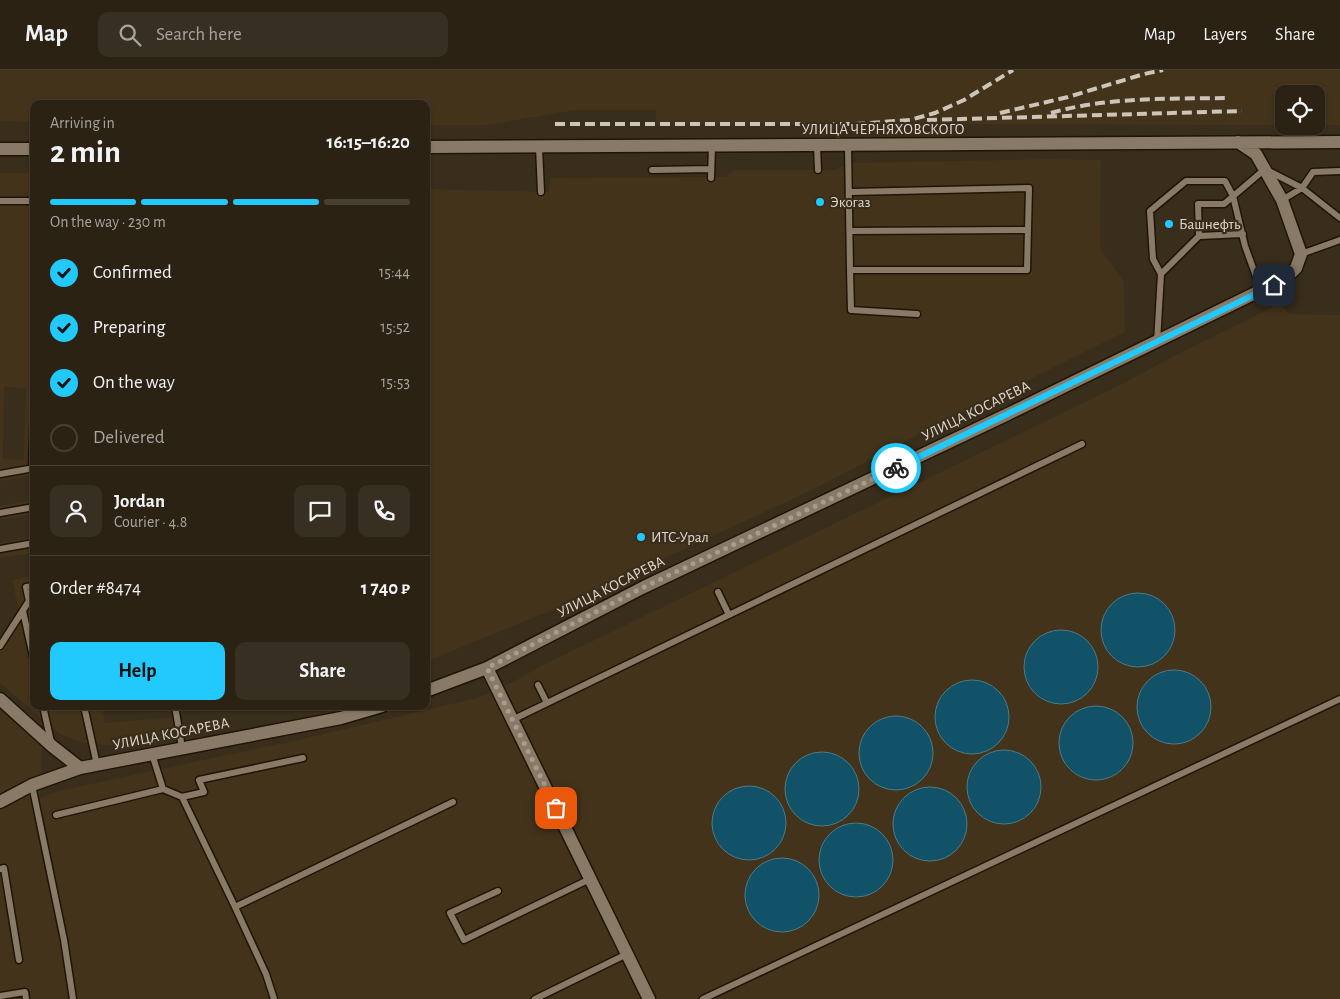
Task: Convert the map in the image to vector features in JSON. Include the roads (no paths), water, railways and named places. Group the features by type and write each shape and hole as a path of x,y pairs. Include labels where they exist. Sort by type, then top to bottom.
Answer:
{"street":[{"path":"1238,142 1256,154 1266,169 1282,200 1301,254"},
{"name":"УЛИЦА ЧЕРНЯХОВСКОГО","path":"430,147 1340,142"},
{"path":"0,149 30,149"},
{"name":"УЛИЦА КОСАРЕВА","path":"430,689 487,668 644,587 1262,292 1286,278 1296,268 1301,254"},
{"path":"487,668 649,999"},
{"path":"0,699 52,746 80,768"},
{"name":"УЛИЦА КОСАРЕВА","path":"0,802 32,785 80,768 341,718 368,710"}],"lane":[{"path":"711,178 712,146"},
{"path":"817,146 818,170"},
{"path":"848,146 851,310 917,314"},
{"path":"539,147 541,192"},
{"path":"652,170 712,169"},
{"path":"1199,236 1198,204 1224,204 1266,169 1302,188 1340,218"},
{"path":"1282,200 1302,188 1313,172 1340,172"},
{"path":"1157,342 1161,274 1153,259 1150,210 1186,181 1225,181 1233,196 1245,246 1262,292"},
{"path":"850,192 1029,188 1027,270 850,270"},
{"path":"0,201 30,201"},
{"path":"850,231 1028,230"},
{"path":"1161,274 1199,236 1243,234"},
{"path":"1301,254 1340,240"},
{"path":"512,720 1082,444"},
{"path":"0,474 30,469"},
{"path":"0,513 30,508"},
{"path":"0,549 30,544"},
{"path":"0,646 29,602 26,587 30,586"},
{"path":"718,592 729,615"},
{"path":"23,611 30,643"},
{"path":"538,685 547,703"},
{"path":"704,999 1340,699"},
{"path":"45,710 52,746"},
{"path":"85,710 97,765"},
{"path":"176,710 182,748"},
{"path":"152,754 163,790"},
{"path":"56,815 163,790 182,797 204,792 199,780 302,758"},
{"path":"32,785 64,940 73,999"},
{"path":"182,797 266,974 274,999"},
{"path":"235,907 453,802"},
{"path":"0,869 4,868 19,960"},
{"path":"498,891 450,913 464,940 590,879"},
{"path":"534,999 627,954"},
{"path":"0,996 25,992 26,999"}],"water":[{"path":"1138,593 1152,596 1164,604 1172,616 1175,630 1172,644 1164,656 1152,664 1138,667 1124,664 1112,656 1104,644 1101,630 1104,616 1112,604 1124,596"},
{"path":"1061,630 1075,633 1087,641 1095,653 1098,667 1095,681 1087,693 1075,701 1061,704 1047,701 1035,693 1027,681 1024,667 1027,653 1035,641 1047,633"},
{"path":"1174,670 1188,673 1200,681 1208,693 1211,707 1208,721 1200,733 1188,741 1174,744 1160,741 1148,733 1140,721 1137,707 1140,693 1148,681 1160,673"},
{"path":"972,680 986,683 998,691 1006,703 1009,717 1006,731 998,743 986,751 972,754 958,751 946,743 938,731 935,717 938,703 946,691 958,683"},
{"path":"1096,706 1110,709 1122,717 1130,729 1133,743 1130,757 1122,769 1110,777 1096,780 1082,777 1070,769 1062,757 1059,743 1062,729 1070,717 1082,709"},
{"path":"896,716 910,719 922,727 930,739 933,753 930,767 922,779 910,787 896,790 882,787 870,779 862,767 859,753 862,739 870,727 882,719"},
{"path":"1004,750 1018,753 1030,761 1038,773 1041,787 1038,801 1030,813 1018,821 1004,824 990,821 978,813 970,801 967,787 970,773 978,761 990,753"},
{"path":"822,752 836,755 848,763 856,775 859,789 856,803 848,815 836,823 822,826 808,823 796,815 788,803 785,789 788,775 796,763 808,755"},
{"path":"749,786 763,789 775,797 783,809 786,823 783,837 775,849 763,857 749,860 735,857 723,849 715,837 712,823 715,809 723,797 735,789"},
{"path":"930,787 944,790 956,798 964,810 967,824 964,838 956,850 944,858 930,861 916,858 904,850 896,838 893,824 896,810 904,798 916,790"},
{"path":"856,823 870,826 882,834 890,846 893,860 890,874 882,886 870,894 856,897 842,894 830,886 822,874 819,860 822,846 830,834 842,826"},
{"path":"782,858 796,861 808,869 816,881 819,895 816,909 808,921 796,929 782,932 768,929 756,921 748,909 745,895 748,881 756,869 768,861"}],"railway":[{"path":"555,124 855,124 910,120 935,113 964,100 1013,70"},
{"path":"1000,113 1068,97 1163,70"},
{"path":"1051,113 1115,101 1225,98"},
{"path":"927,120 1242,111"}],"place":[{"name":"Экогаз","path":"820,202"},
{"name":"Башнефть","path":"1169,224"},
{"name":"ИТС-Урал","path":"641,537"}]}
